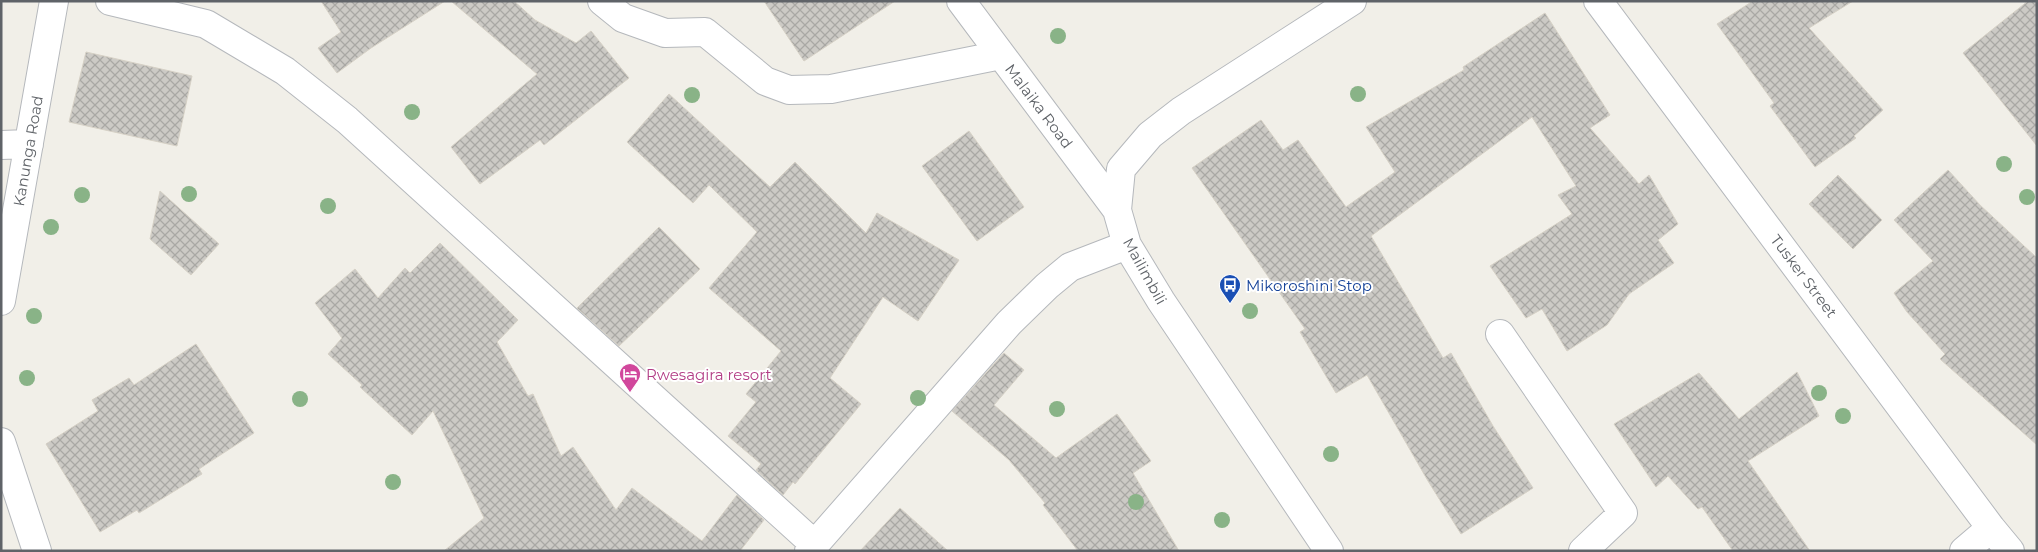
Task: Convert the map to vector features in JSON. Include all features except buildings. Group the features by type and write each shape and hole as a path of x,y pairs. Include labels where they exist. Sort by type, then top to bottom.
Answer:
{"street":[{"name":"Kanunga Road","path":"1,301 54,1"},
{"path":"110,1 206,24 285,72 347,120 812,548 1009,324 1046,286 1070,267 1127,245"},
{"path":"602,1 623,18 665,33 705,32 765,81 789,90 831,89 1001,55"},
{"name":"Malaika Road","path":"961,1 1117,210"},
{"name":"Mailimbili","path":"1329,551 1161,302 1127,245 1117,210 1121,169 1150,135 1181,111 1352,1"},
{"name":"Tusker Street","path":"1598,1 2010,551"},
{"path":"1,145 29,144"},
{"path":"1500,334 1623,513 1583,551"},
{"path":"1,442 37,551"},
{"path":"1964,551 1992,528"}],"place":[{"name":"Mikoroshini Stop","path":"1230,304"},
{"name":"Rwesagira resort","path":"630,393"}]}
